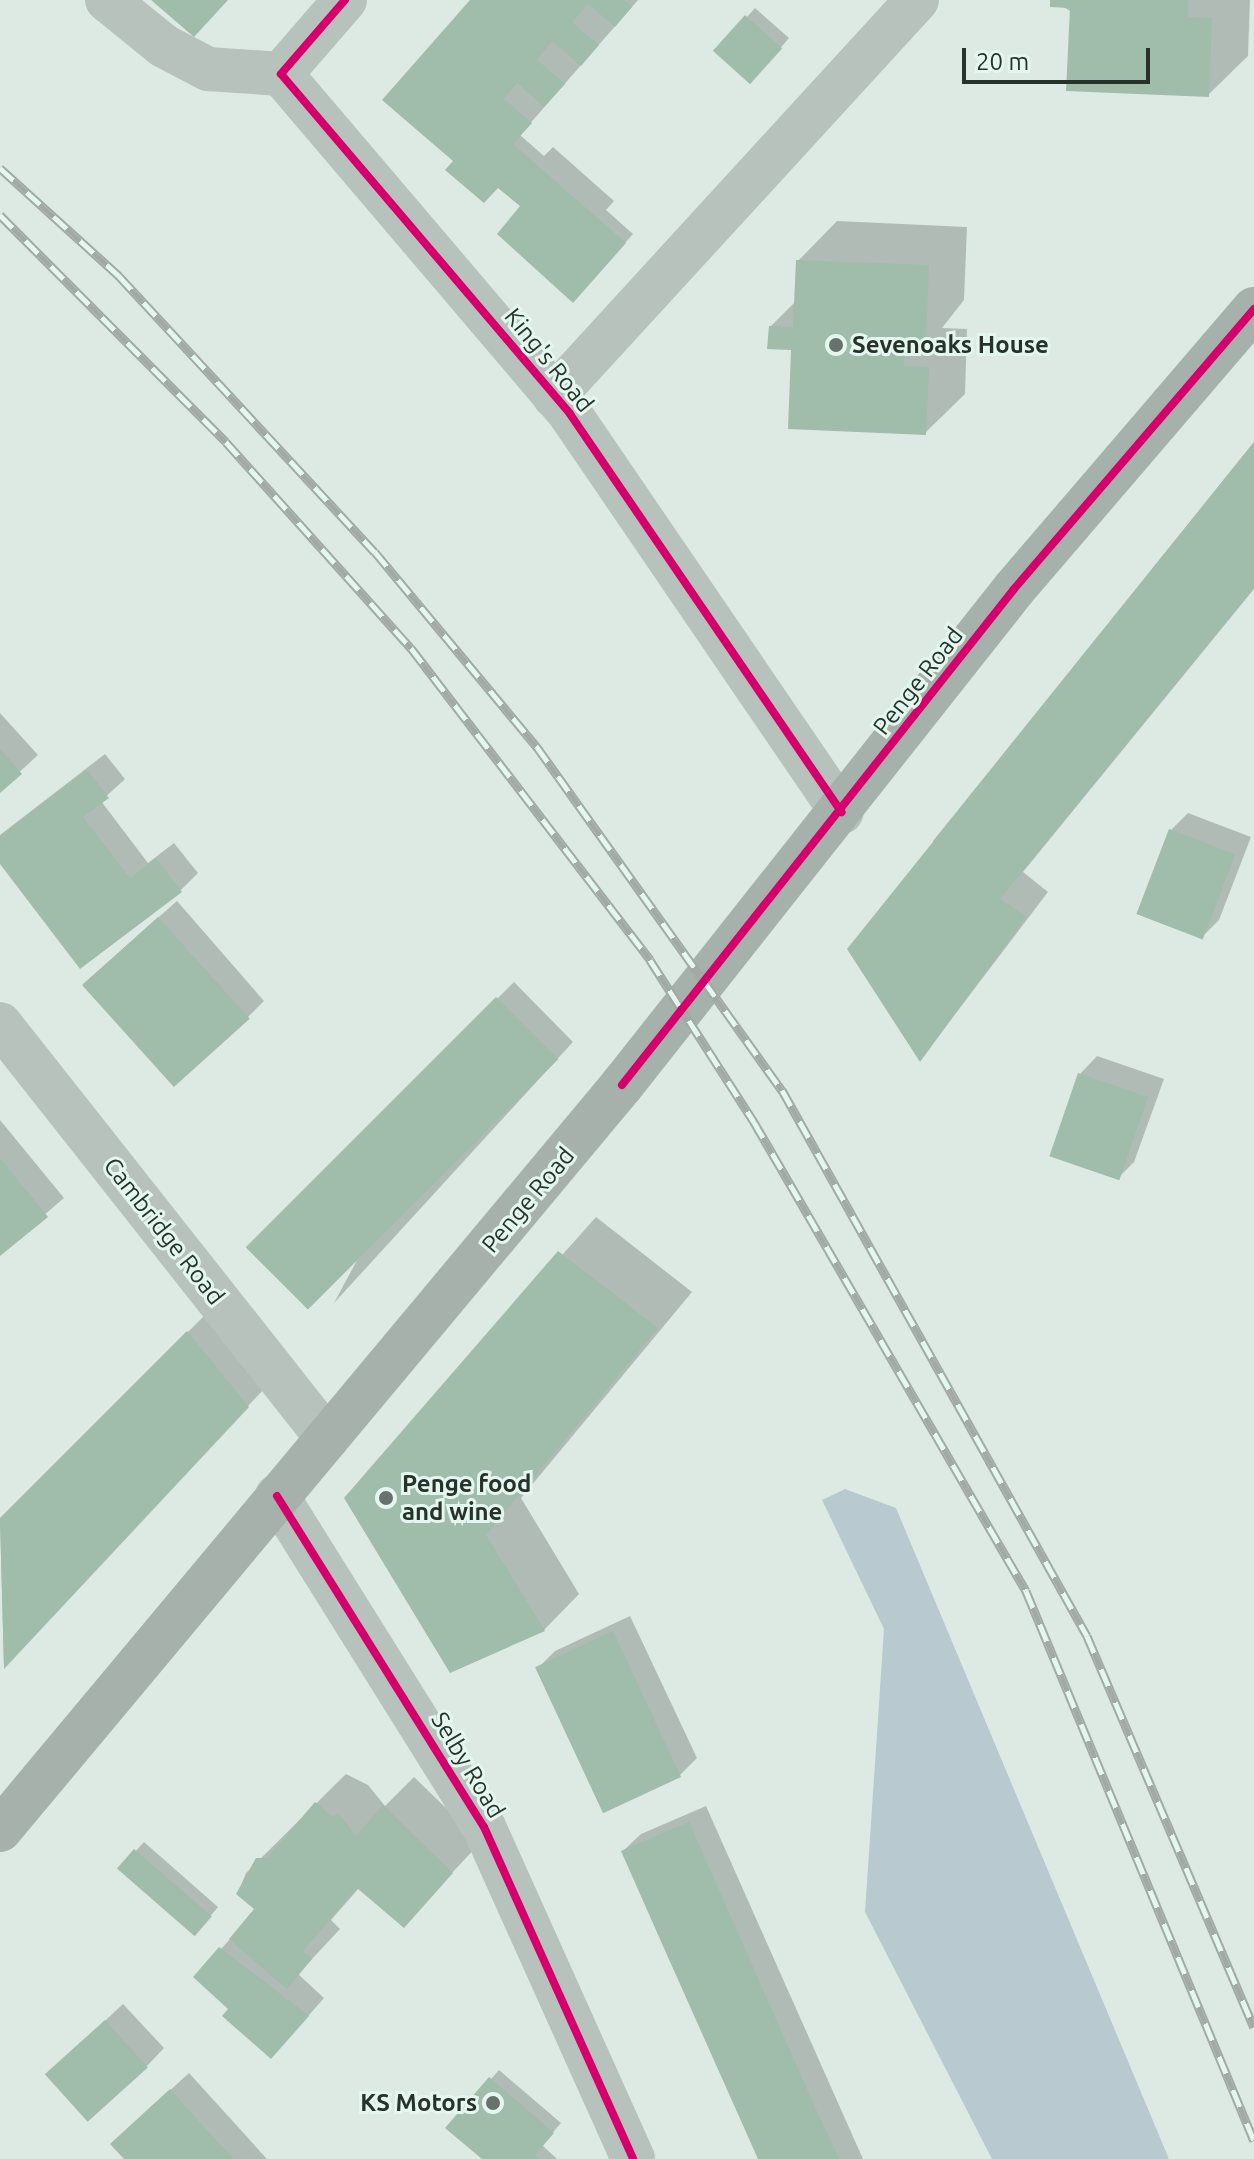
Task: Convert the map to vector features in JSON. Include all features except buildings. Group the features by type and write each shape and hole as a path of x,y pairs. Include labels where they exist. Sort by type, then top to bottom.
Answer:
{"main road":[{"name":"Penge Road","path":"0,1830 70,1753 277,1496 842,812 1014,589 1254,309"}],"street":[{"path":"107,0 164,46 208,69 281,74 345,0"},
{"path":"554,396 917,0"},
{"name":"King's Road","path":"281,74 554,396 842,812"},
{"name":"Cambridge Road","path":"0,1024 327,1438"},
{"name":"Selby Road","path":"277,1496 484,1827 633,2159"}],"shaded area":[{"path":"845,1489 896,1508 1169,2159 992,2159 865,1912 884,1629 822,1500"}],"railway":[{"path":"0,168 119,276 375,552 537,747 782,1090 1087,1636 1254,2027"},
{"path":"0,215 226,442 411,648 650,960 754,1122 1026,1591 1254,2141"}],"cycle path":[{"path":"345,0 281,74 570,414 842,812"},
{"path":"622,1085 1014,589 1254,309"},
{"path":"277,1496 484,1827 633,2159"}],"place":[{"name":"Sevenoaks House","path":"836,345"},
{"name":"Penge food and wine","path":"386,1498"},
{"name":"KS Motors","path":"493,2103"}]}
